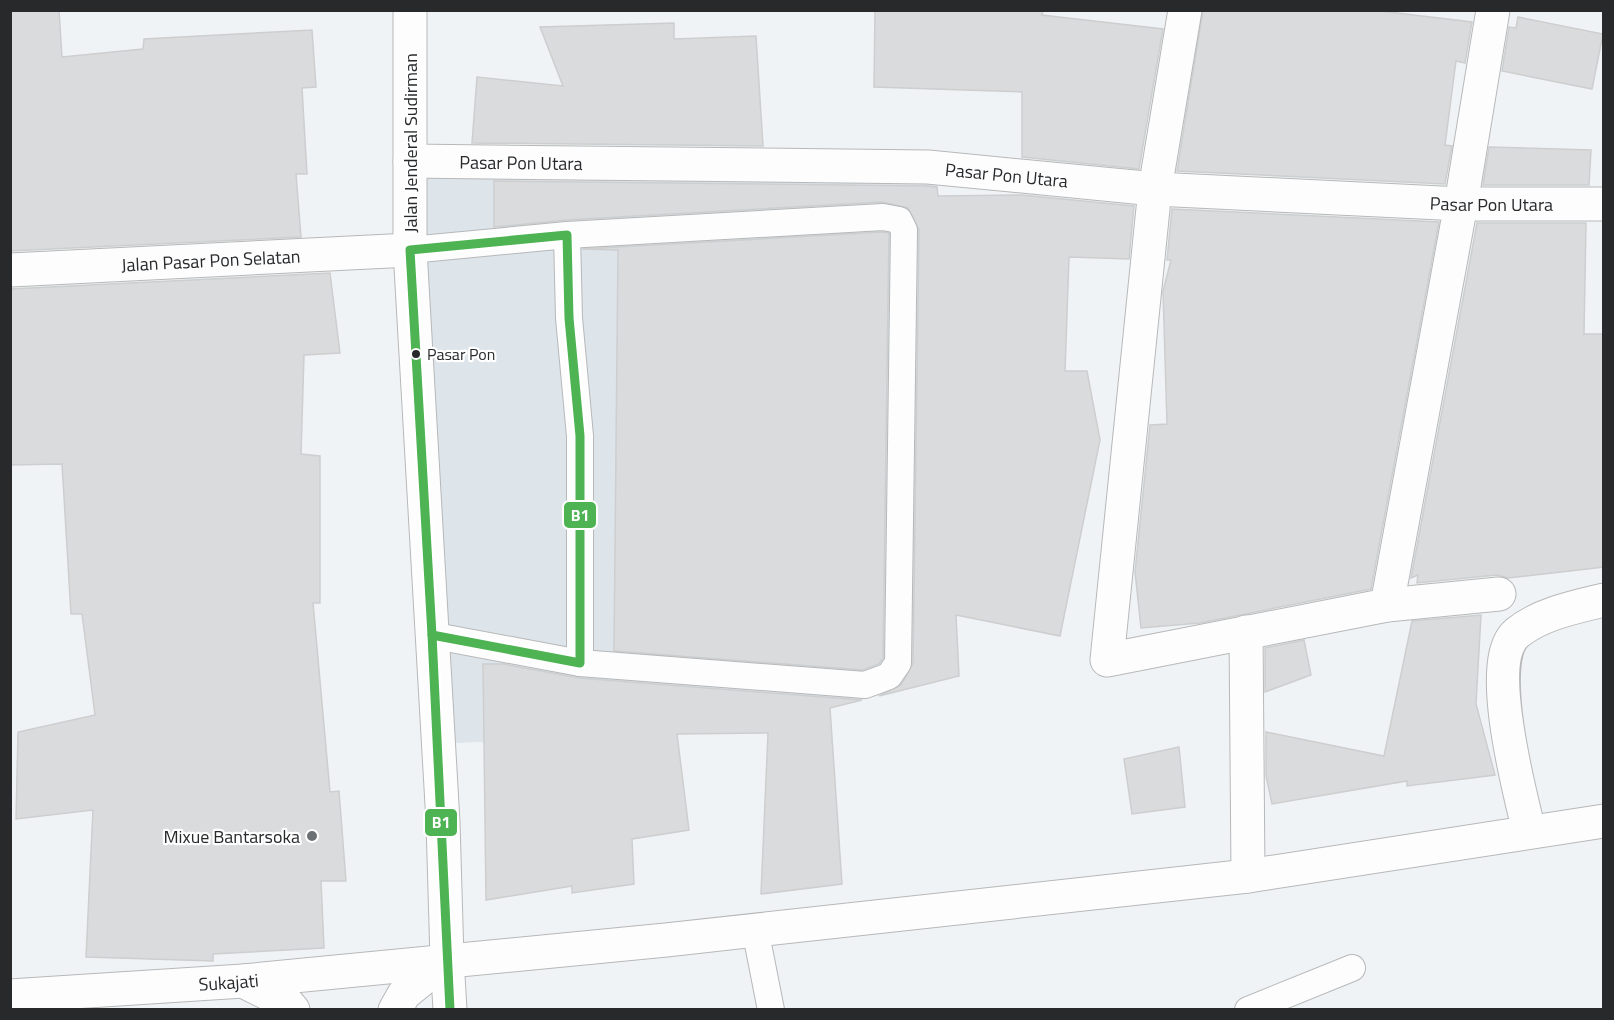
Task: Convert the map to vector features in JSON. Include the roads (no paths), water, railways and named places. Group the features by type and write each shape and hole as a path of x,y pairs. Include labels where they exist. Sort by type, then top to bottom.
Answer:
{"street":[{"name":"Jalan Jenderal Sudirman","path":"410,10 410,250 442,822 450,1010"},
{"path":"1185,10 1155,189 1107,660 1387,604 1499,594"},
{"path":"1387,604 1461,204 1493,10"},
{"name":"Pasar Pon Utara","path":"410,161 928,166 1155,189 1461,204 1604,204"},
{"name":"Jalan Pasar Pon Selatan","path":"10,270 410,250"},
{"path":"1528,831 1507,732 1503,680 1508,646 1516,633 1536,623 1568,608 1604,600"},
{"path":"1246,633 1248,876"},
{"name":"Sukajati","path":"10,996 243,981 1248,876 1604,821"},
{"path":"395,1010 404,994 447,959"},
{"path":"243,981 287,1003 293,1010"}],"lane":[{"path":"410,250 567,235 883,217 899,220 904,230 898,663 889,676 865,685 580,663 430,635"},
{"path":"567,235 569,318 580,436 580,663"},
{"path":"755,929 771,1010"},
{"path":"1248,1010 1352,968"}],"place":[{"name":"Pasar Pon","path":"416,354"},
{"name":"Mixue Bantarsoka","path":"312,836"}]}
